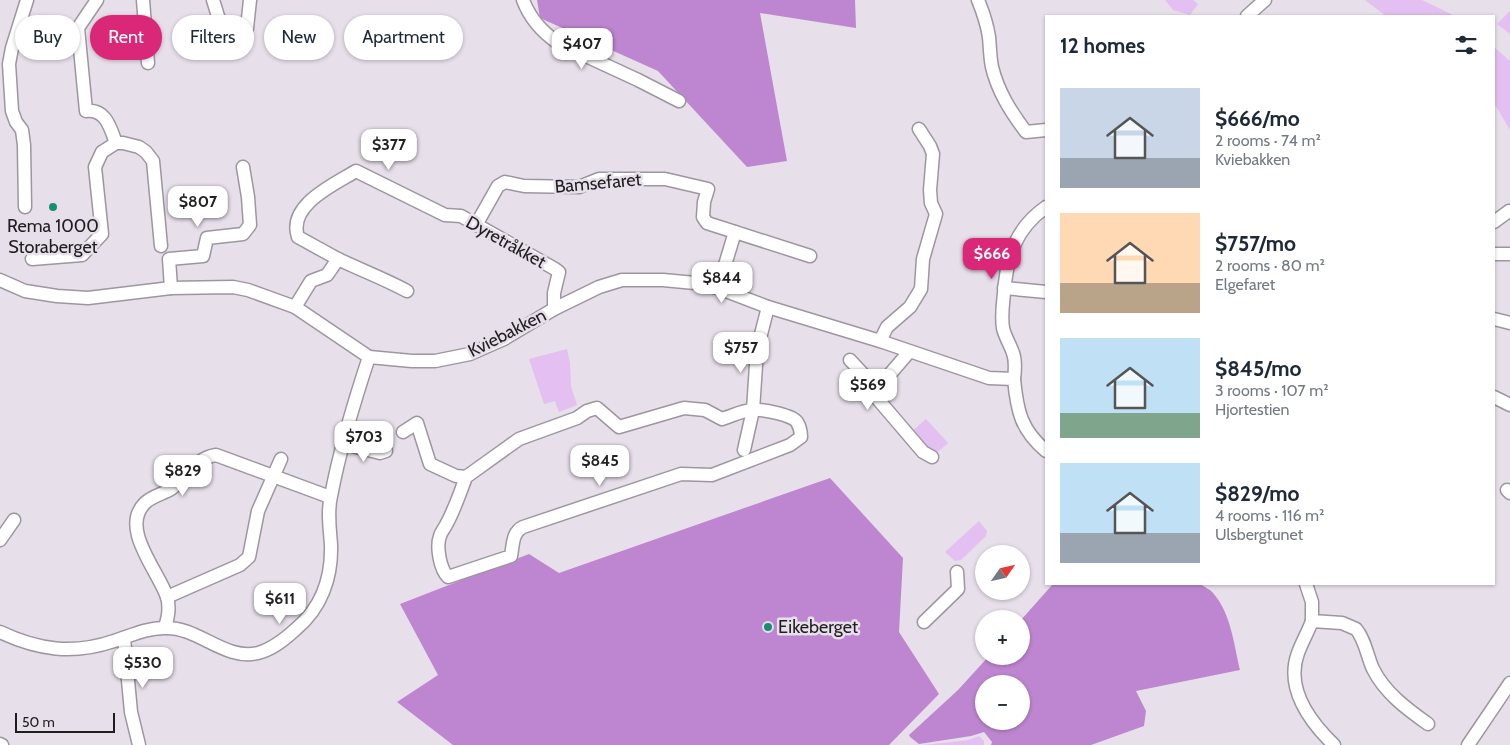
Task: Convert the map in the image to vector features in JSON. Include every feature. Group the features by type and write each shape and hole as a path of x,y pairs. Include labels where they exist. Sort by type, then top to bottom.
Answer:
{"street":[{"path":"25,207 24,145 22,130 16,122 12,111 9,64 27,0"},
{"path":"97,0 78,28 86,111 100,113 106,118 116,143"},
{"path":"142,0 148,63"},
{"path":"214,0 221,26 231,31 247,28 250,0"},
{"path":"523,0 526,9 537,25 546,35 558,43 679,101"},
{"path":"978,0 983,11 992,65 1001,93 1026,132 1045,130"},
{"path":"1248,15 1265,0"},
{"path":"880,341 887,327 910,307 921,289 924,258 936,214 931,203 930,190 933,154 930,146 918,129"},
{"path":"32,259 82,255 102,234 95,167 102,152 116,143 139,147 154,161 161,246"},
{"path":"170,288 169,259 204,256 207,238 243,234 250,224 243,167"},
{"name":"Dyretråkket","path":"407,291 383,278 371,275 338,259 298,237 295,230 299,214 306,204 356,171 445,215 461,216 559,272 554,293 554,309"},
{"name":"Bamsefaret","path":"476,225 498,186 505,182 524,186 579,186 599,179 648,178 678,181 708,190 702,217 707,223 810,256"},
{"path":"1045,208 1030,219 1014,244 1007,267 1004,288 1003,328 1015,361 1014,379 1019,414 1030,436 1045,450"},
{"path":"1495,221 1509,211"},
{"path":"718,288 735,232"},
{"path":"1495,254 1510,254"},
{"path":"295,307 311,281 327,275 338,259"},
{"name":"Kviebakken","path":"0,280 25,291 88,298 170,288 240,288 295,307 370,357 412,361 435,361 470,354 504,339 554,309 599,287 622,280 663,280 695,283 718,288 768,307 880,341 989,378 1014,379"},
{"path":"1004,288 1045,292"},
{"path":"744,450 753,410 757,350 768,307"},
{"path":"1495,319 1510,323"},
{"path":"909,352 876,392 877,400 923,452 932,457"},
{"path":"0,632 33,645 53,649 89,648 144,630 165,627 187,631 238,653 258,653 282,642 308,619 326,587 330,565 330,497 357,394 370,357"},
{"path":"850,360 878,390"},
{"path":"1495,398 1510,405"},
{"path":"595,408 599,409 619,427 684,408 705,410 722,419 753,410 792,417 797,421 801,430 801,437 782,449 712,475 681,474 523,527 518,530 515,536 511,556 449,578 445,574 438,546 440,534 446,525 466,477 519,439 577,418 595,408"},
{"path":"403,432 417,423 430,464 456,476 466,477"},
{"path":"344,444 380,453 386,452"},
{"path":"165,627 169,611 167,597 143,549 136,529 138,514 145,502 171,489 192,467 212,456 221,456 330,497"},
{"path":"167,597 240,565 249,557 258,511 281,459"},
{"path":"0,540 14,520"},
{"path":"924,622 958,589 957,572"},
{"path":"1306,585 1312,602 1312,621 1298,654 1294,669 1295,685 1314,723 1334,745"},
{"path":"1312,621 1342,623 1356,629 1373,669 1383,685 1391,695 1428,724"},
{"path":"124,638 131,712 139,745"},
{"path":"1468,745 1510,683"}],"shaded area":[{"path":"537,0 855,0 856,28 760,13 787,161 747,167 658,71 540,18"},
{"path":"1165,0 1193,0 1198,4 1190,15 1173,10"},
{"path":"1365,0 1422,0 1453,15 1385,15"},
{"path":"1510,11 1510,34 1497,24"},
{"path":"1495,48 1510,61 1510,130 1495,105"},
{"path":"567,349 571,386 577,405 559,412 555,401 544,404 529,359"},
{"path":"926,419 948,443 932,457 908,435"},
{"path":"830,478 903,558 899,632 939,694 889,745 453,745 397,702 438,675 400,604 529,554 559,573"},
{"path":"979,521 987,531 986,536 961,560 955,561 945,552"},
{"path":"1052,585 1202,585 1212,592 1224,610 1231,630 1240,670 1136,691 1146,711 1144,726 1091,745 991,745 992,742 984,732 971,736 919,744 910,737 909,735 958,690 981,665 1030,665 1030,610"},
{"path":"979,736 984,741 984,745 924,745 969,740"}],"place":[{"name":"Rema 1000 Storaberget","path":"53,207"},
{"name":"Eikeberget","path":"768,627"}]}
